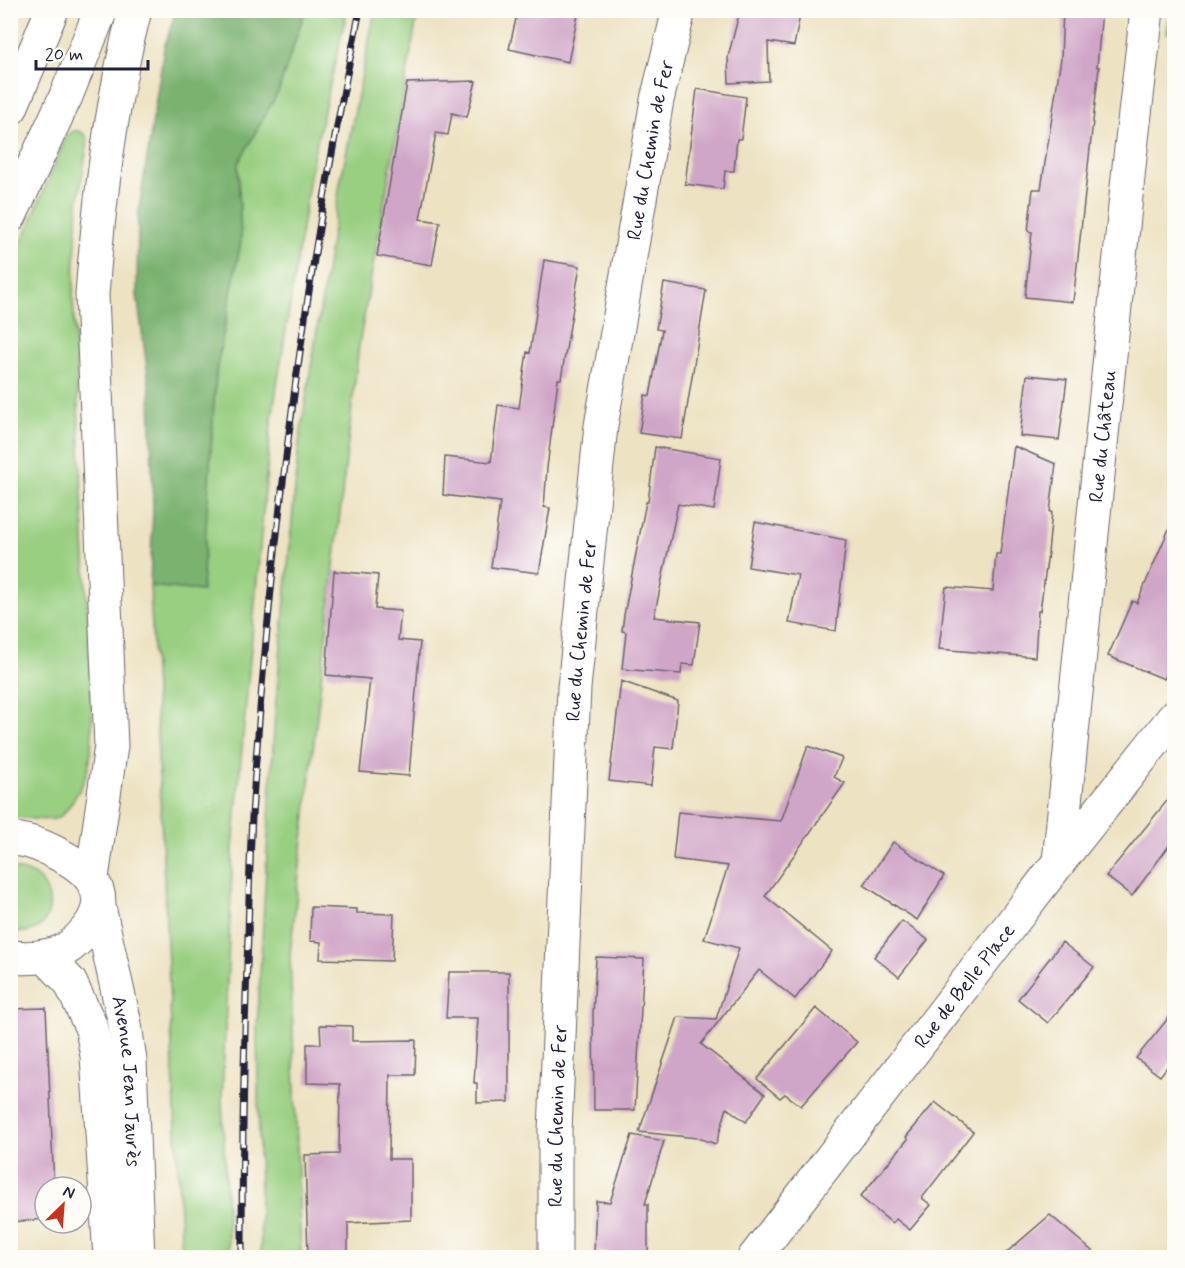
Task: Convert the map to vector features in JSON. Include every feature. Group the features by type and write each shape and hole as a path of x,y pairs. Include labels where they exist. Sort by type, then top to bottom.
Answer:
{"main road":[{"path":"11,108 18,77 52,10"},
{"path":"10,216 66,96 101,10"},
{"path":"10,957 28,959 45,956 65,949 80,939 92,923 96,893 111,746 92,295 95,246 112,117 135,10"},
{"name":"Rue du Chemin de Fer","path":"555,1257 555,1131 574,688 601,426 657,100 679,10"},
{"name":"Rue du Château","path":"1059,862 1130,157 1147,10"},
{"name":"Rue de Belle Place","path":"754,1257 1174,717"},
{"path":"10,839 22,839 70,860 96,893"},
{"name":"Avenue Jean Jaurès","path":"96,893 125,1024 130,1061 138,1257"},
{"path":"45,956 70,982 92,1029 98,1067 110,1257"}],"green space":[{"path":"176,11 305,11 278,92 238,164 241,241 216,372 202,591 150,586 153,508 150,390 137,295 138,216 164,48"},
{"path":"305,11 347,11 313,158 271,424 233,848 222,1100 229,1257 182,1257 150,586 201,591 216,372 241,241 238,163 278,92"},
{"path":"375,11 418,11 359,345 290,954 301,1257 261,1257 257,1028 275,713 299,443 340,184"},
{"path":"1170,11 1174,11 1174,34 1167,33"},
{"path":"73,131 82,132 88,140 78,203 73,296 92,737 88,769 80,790 62,814 57,818 43,820 11,817 11,268 66,138"},
{"path":"10,869 27,872 39,880 47,891 49,904 47,916 40,926 28,931 11,931"}],"building":[{"path":"518,10 579,10 568,62 509,49"},
{"path":"740,10 801,10 794,46 768,42 769,81 729,83 728,57"},
{"path":"1063,10 1102,10 1097,67 1099,67 1073,302 1025,297 1032,232 1028,231 1033,189 1041,189 1061,58"},
{"path":"476,81 467,117 452,113 448,135 436,133 420,219 440,222 432,265 377,256 407,83"},
{"path":"697,89 746,97 741,139 737,139 734,171 725,171 723,189 685,184"},
{"path":"544,260 580,266 561,379 558,379 544,507 550,508 539,573 491,567 500,502 443,495 445,457 491,462 498,405 519,408"},
{"path":"664,283 706,290 682,439 639,433 645,395 650,396 662,330 656,329"},
{"path":"1027,375 1067,379 1059,440 1020,436"},
{"path":"1014,446 1056,464 1048,553 1040,611 1038,611 1035,657 939,649 946,587 993,591 996,554 1000,554"},
{"path":"655,447 721,458 714,510 678,504 654,617 700,622 694,665 682,664 681,674 622,669 626,632 622,631 624,615 646,502 648,502"},
{"path":"1174,517 1174,656 1164,679 1108,656 1132,601 1137,603"},
{"path":"755,522 846,540 836,631 789,623 798,575 748,567"},
{"path":"334,571 378,575 375,609 401,611 398,640 420,642 409,776 360,772 370,679 326,675"},
{"path":"621,681 678,701 673,749 655,747 651,786 609,781"},
{"path":"808,746 842,758 834,777 845,783 765,896 832,951 795,999 759,970 701,1044 765,1094 746,1122 727,1108 716,1144 698,1138 639,1132 678,1017 716,1019 739,948 704,939 728,866 673,859 678,812 781,821"},
{"path":"1174,792 1174,839 1132,896 1106,876"},
{"path":"893,842 944,876 917,920 864,885"},
{"path":"311,907 357,909 357,913 394,914 392,961 320,959 321,942 310,941"},
{"path":"902,921 928,940 899,977 874,957"},
{"path":"1062,942 1094,967 1048,1023 1018,999"},
{"path":"596,957 644,959 635,1110 594,1110 593,1015"},
{"path":"449,972 509,972 509,1102 477,1103 477,1083 474,1083 478,1018 446,1018"},
{"path":"46,1008 53,1175 33,1175 33,1220 10,1222 10,1009"},
{"path":"816,1008 857,1042 801,1106 785,1094 780,1098 757,1079"},
{"path":"1174,1011 1174,1058 1160,1076 1136,1058"},
{"path":"320,1025 352,1026 352,1041 416,1040 415,1075 390,1075 389,1159 411,1159 411,1220 348,1223 348,1255 342,1255 342,1257 308,1257 305,1155 339,1154 340,1084 307,1083 307,1044 321,1044"},
{"path":"935,1102 973,1132 922,1198 931,1205 910,1230 896,1219 892,1223 860,1197"},
{"path":"632,1135 664,1141 645,1204 648,1204 648,1257 609,1257 609,1252 594,1253 596,1201 610,1202"},
{"path":"1050,1215 1099,1257 1001,1257"}],"railway":[{"path":"242,1258 244,1056 252,816 269,614 279,512 306,311 322,210 360,10"}]}
